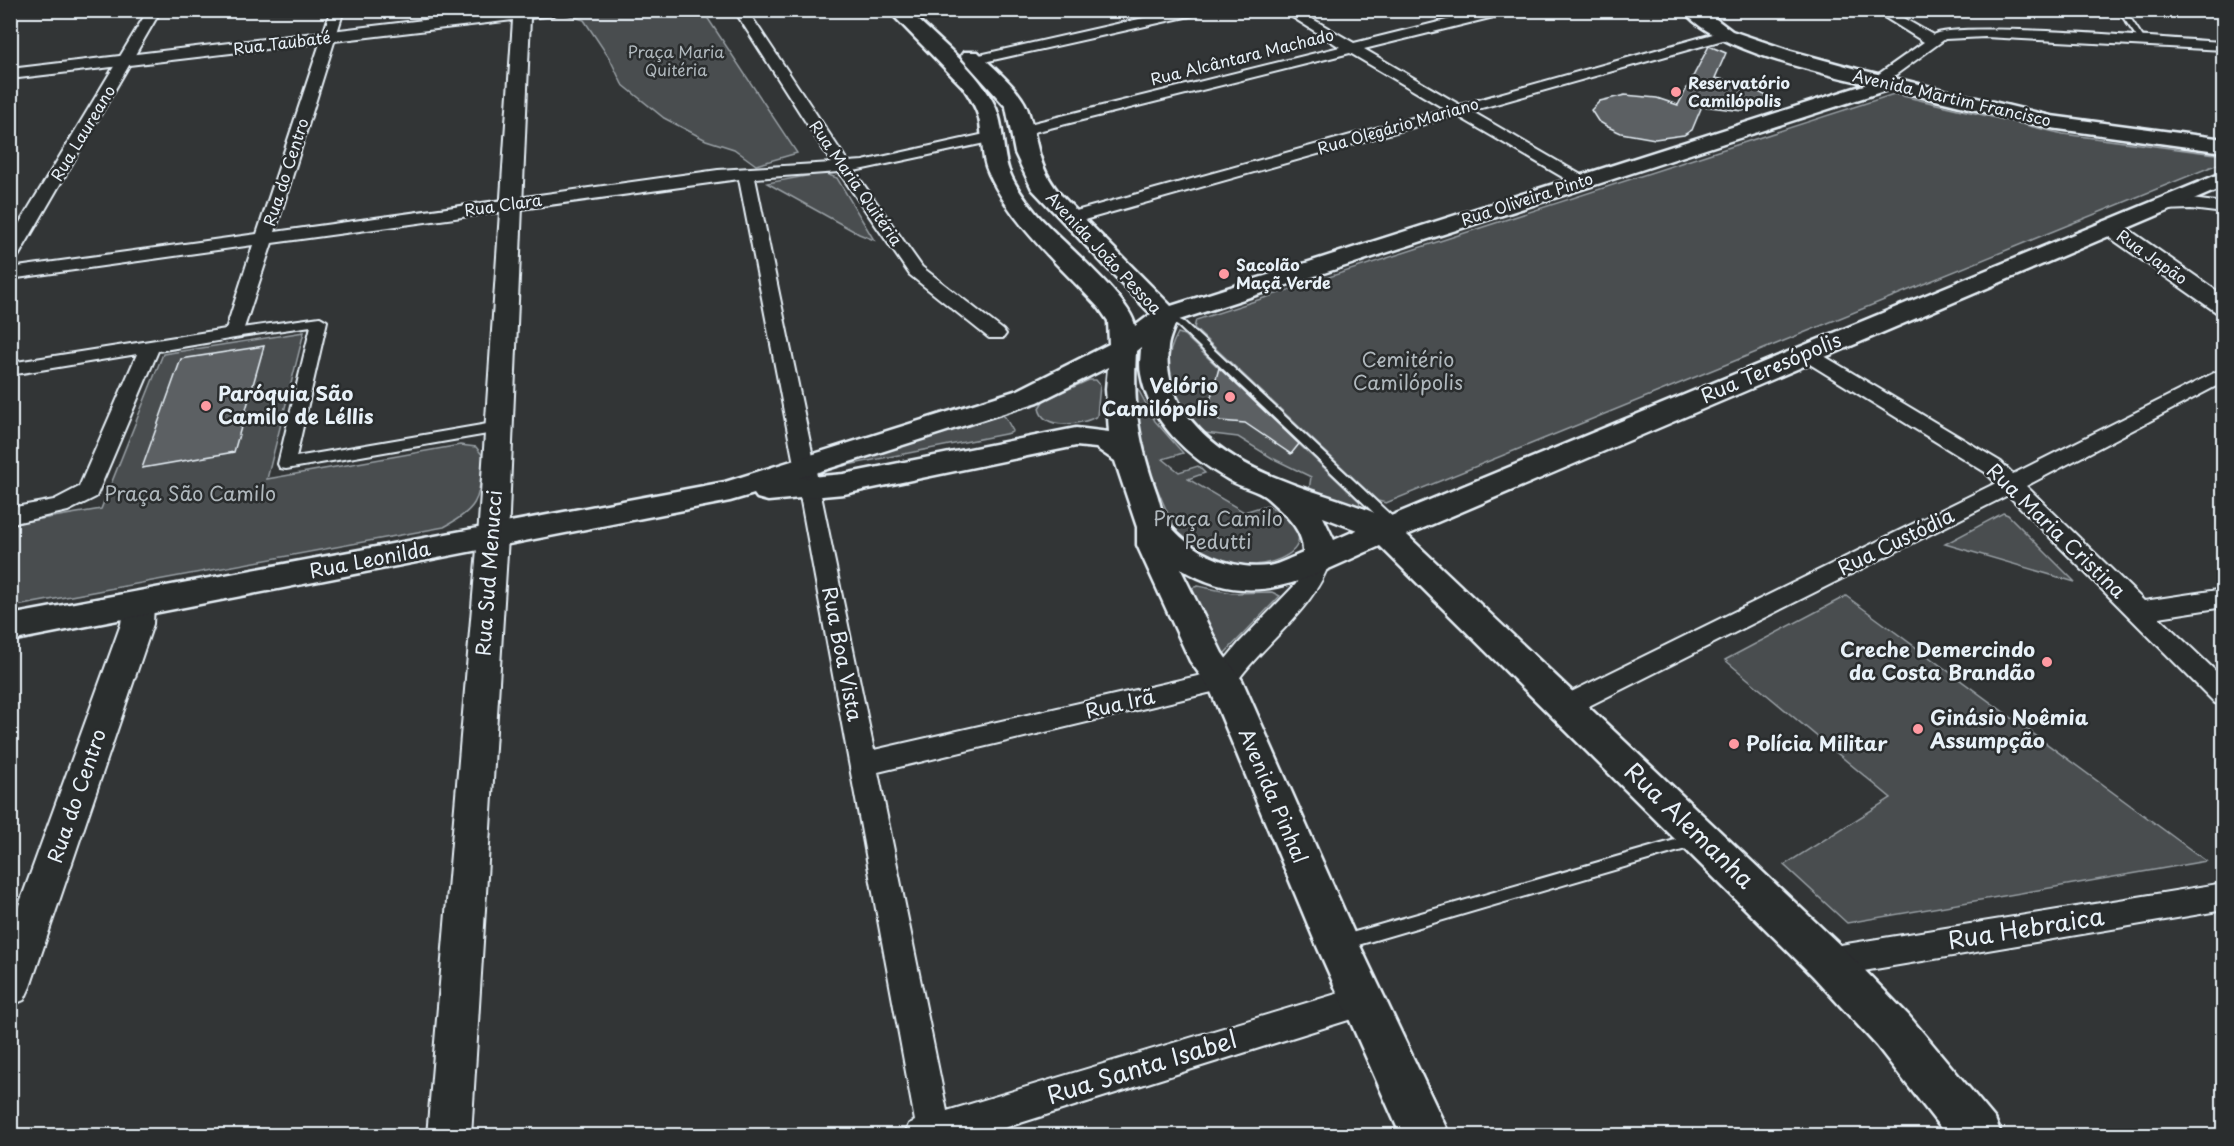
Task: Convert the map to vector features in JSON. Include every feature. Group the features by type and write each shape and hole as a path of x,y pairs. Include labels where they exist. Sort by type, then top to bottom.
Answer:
{"main road":[{"name":"Avenida João Pessoa","path":"897,10 970,83 982,100 994,137 998,170 1007,188 1028,218 1117,313 1123,329 1122,348"},
{"name":"Avenida João Pessoa","path":"926,10 1005,92 1016,107 1023,130 1026,153 1040,184 1157,304 1165,316 1122,348"},
{"name":"Avenida Martim Francisco","path":"1692,10 1725,34 1784,56 1884,82 2051,122 2223,146"},
{"name":"Rua Oliveira Pinto","path":"1165,316 1884,82"},
{"name":"Rua Teresópolis","path":"1153,527 1168,542 1197,564 1216,573 1236,579 1256,580 1276,577 2162,205 2220,193"},
{"path":"1165,316 1154,339 1152,364 1157,390 1163,403 1182,430 1211,455 1270,487 1390,528"},
{"path":"808,476 1017,400 1069,377 1122,348 1121,410 1128,456"},
{"path":"1017,400 1039,444"},
{"path":"808,476 844,483 1076,437 1096,438 1128,456"},
{"name":"Avenida Pinhal","path":"1128,456 1153,527 1153,545 1157,556 1208,661 1224,680 1337,944 1426,1136"},
{"name":"Rua Leonilda","path":"10,628 808,476"},
{"path":"1270,487 1312,523 1319,540 1319,558"},
{"name":"Rua Alemanha","path":"1390,528 1700,839 1828,962 1893,1031 1978,1136"}],"street":[{"name":"Rua Laureano","path":"10,255 155,10"},
{"name":"Rua do Centro","path":"234,333 338,10"},
{"name":"Rua Taubaté","path":"10,74 554,10"},
{"name":"Rua Maria Quitéria","path":"740,10 843,168 916,271 996,334"},
{"path":"975,60 1199,10"},
{"path":"1287,10 1582,182"},
{"name":"Rua Alcântara Machado","path":"1023,130 1505,10"},
{"path":"1879,10 1933,41"},
{"name":"Rua Sud Menucci","path":"449,1136 493,537 522,13"},
{"path":"1884,82 1933,41 1946,34 1985,33 2223,46"},
{"name":"Rua Olegário Mariano","path":"1071,218 1725,34"},
{"name":"Rua Clara","path":"10,274 746,173 863,166 994,137"},
{"name":"Rua Boa Vista","path":"746,173 808,476 930,1134"},
{"name":"Rua Japão","path":"2110,227 2223,307"},
{"path":"10,369 320,321 286,464 499,427"},
{"path":"10,516 60,506 88,492 150,347"},
{"name":"Rua Maria Cristina","path":"1806,354 1993,467 2223,696"},
{"name":"Rua Custódia","path":"1566,706 2010,485 2223,374"},
{"path":"1224,680 1243,652 1305,590 1317,572 1319,558"},
{"path":"2138,611 2223,598"},
{"name":"Rua do Centro","path":"10,987 137,624 139,604"},
{"name":"Rua Irã","path":"863,764 1224,680"},
{"name":"Rua Hebraica","path":"1828,962 2223,896"},
{"name":"Rua Santa Isabel","path":"930,1134 1363,1001"}],"lane":[{"path":"2121,10 2143,42"},
{"path":"1165,316 1181,324 1390,528"},
{"path":"1337,944 1700,839"}],"green space":[{"name":"Praça Maria Quitéria","path":"585,10 703,11 797,153 756,165 734,149 706,140 664,118 622,84 610,59 584,20 564,14"},
{"name":"Cemitério Camilópolis","path":"1894,94 2063,134 2223,155 2223,162 1386,503 1378,501 1194,328 1196,320"},
{"path":"823,173 837,178 874,240 767,183"},
{"name":"Praça São Camilo","path":"304,332 267,479 460,445 476,447 483,456 479,491 466,513 444,527 11,607 11,524 101,509 163,354"},
{"path":"1178,333 1184,335 1360,502 1358,508 1309,490 1311,477 1272,458 1238,437 1205,433 1186,411 1172,387 1169,361 1171,348"},
{"path":"1089,380 1096,380 1100,385 1097,416 1083,422 1064,424 1055,423 1042,415 1039,408 1044,400"},
{"name":"Praça Camilo Pedutti","path":"1135,388 1138,389 1155,421 1183,453 1163,459 1179,472 1198,466 1205,473 1188,479 1244,512 1267,505 1290,522 1298,537 1294,549 1280,559 1260,564 1236,565 1213,560 1192,549 1186,543 1171,519 1142,450 1136,425"},
{"path":"1002,415 1013,431 1010,433 833,468 835,465"},
{"path":"2003,513 2008,515 2075,582 1945,544"},
{"path":"1198,586 1232,593 1272,592 1280,596 1223,655 1188,589"},
{"name":"Ginásio Noêmia Assumpção","path":"1846,596 2206,861 1847,923 1784,865 1891,798 1725,660"}],"building":[{"path":"1709,46 1726,53 1715,78 1743,83 1777,102 1742,111 1702,106 1692,130 1684,135 1655,139 1621,133 1598,121 1591,110 1600,101 1625,95 1657,98 1678,105"},
{"name":"Paróquia São Camilo de Léllis","path":"264,346 234,452 142,468 181,359"},
{"name":"Velório Camilópolis","path":"1219,368 1299,444 1291,454 1245,423 1220,421 1208,408"}],"place":[{"name":"Reservatório Camilópolis","path":"1676,92"},
{"name":"Sacolão Maçã Verde","path":"1224,274"},
{"name":"Velório Camilópolis","path":"1230,397"},
{"name":"Paróquia São Camilo de Léllis","path":"206,406"},
{"name":"Creche Demercindo da Costa Brandão","path":"2047,662"},
{"name":"Ginásio Noêmia Assumpção","path":"1918,729"},
{"name":"Polícia Militar","path":"1734,744"}]}
